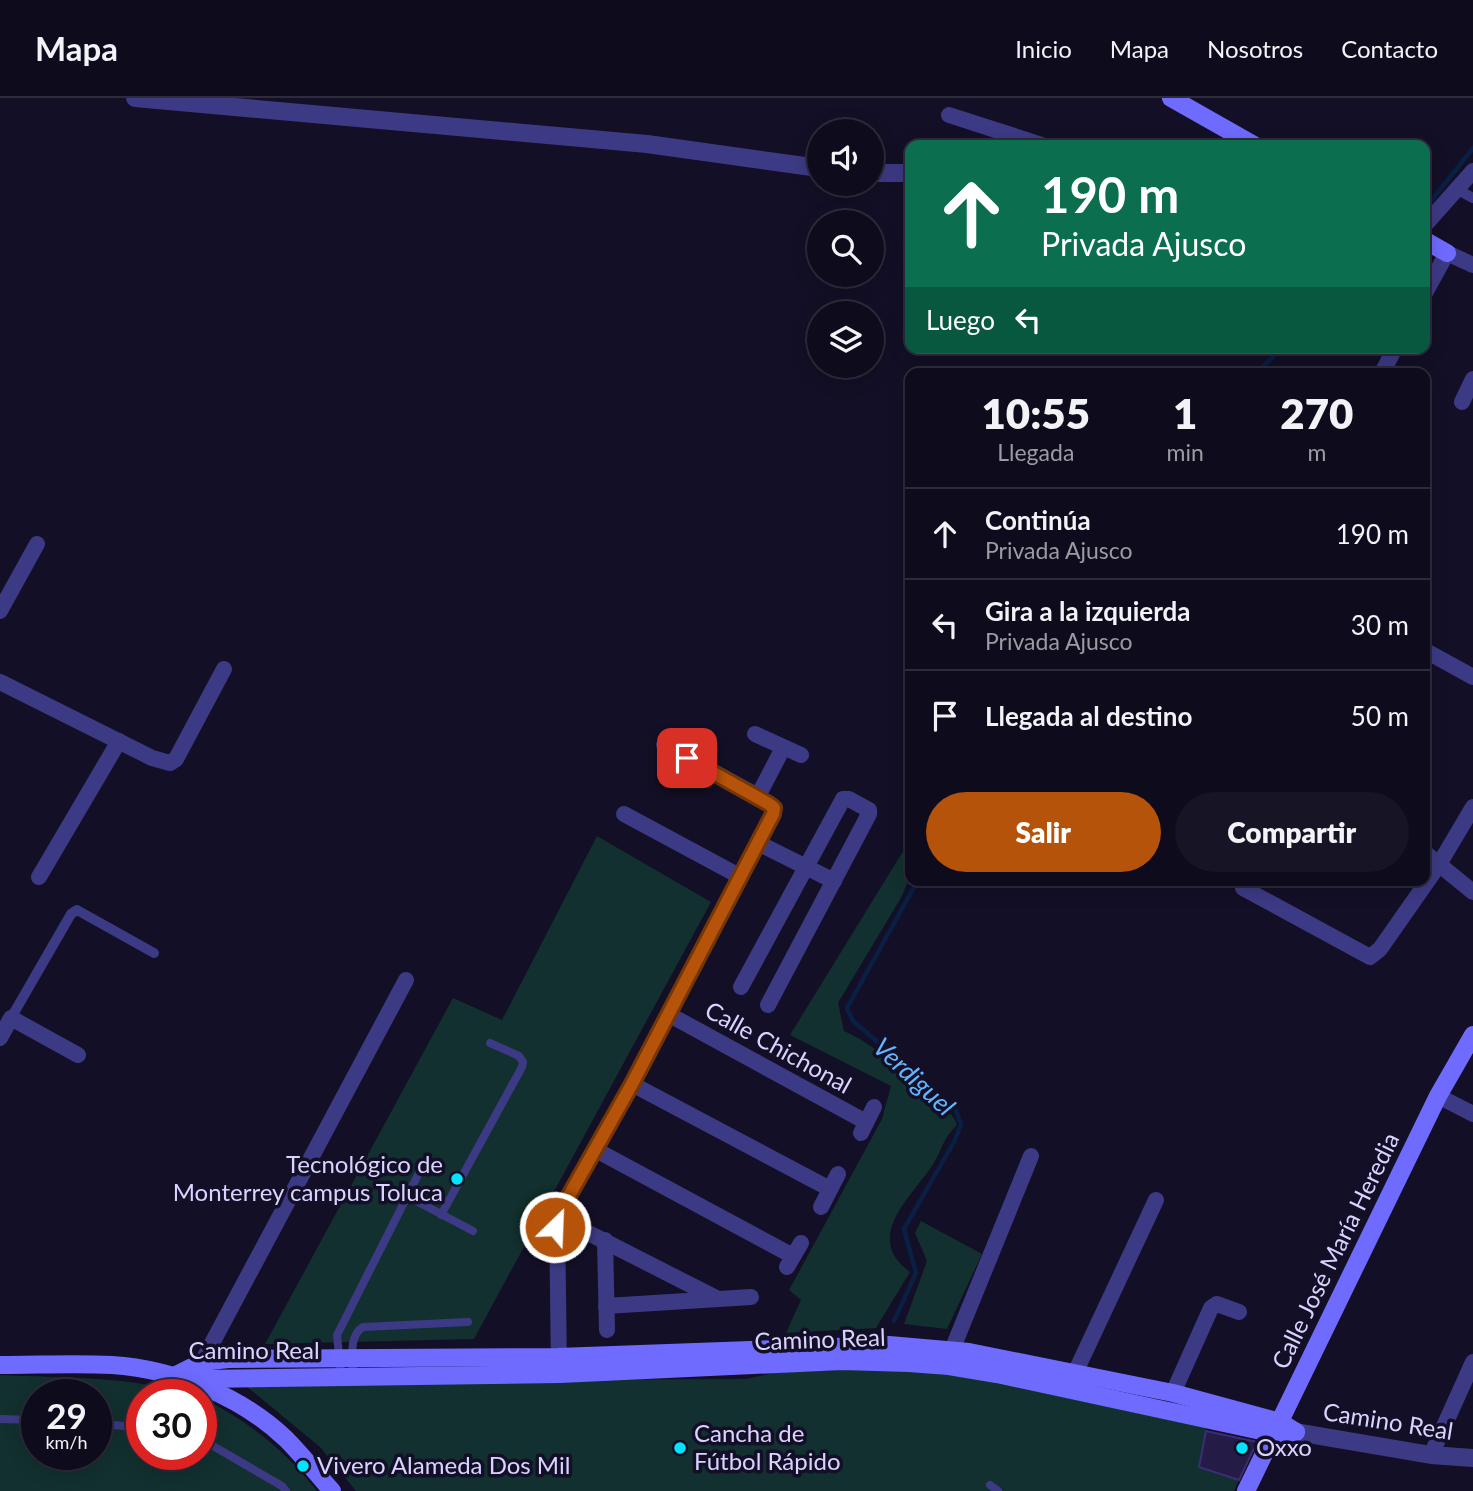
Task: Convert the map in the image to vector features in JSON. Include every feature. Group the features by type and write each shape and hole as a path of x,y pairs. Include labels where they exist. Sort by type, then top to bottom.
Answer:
{"main road":[{"path":"1171,98 1245,140"},
{"path":"1430,243 1447,253"},
{"name":"Calle José María Heredia","path":"1246,1491 1284,1429 1438,1096 1473,1035"},
{"name":"Camino Real","path":"559,1366 846,1345 952,1350 998,1366 1284,1429"},
{"name":"Camino Real","path":"174,1376 202,1370 347,1367 842,1361 998,1366 1075,1373 1173,1393 1284,1429"},
{"path":"0,1365 114,1365 174,1376 204,1387 247,1409 284,1437 332,1491"}],"street":[{"path":"135,98 622,142 807,166"},
{"path":"949,115 1026,140"},
{"path":"1430,219 1473,171"},
{"path":"884,173 905,173"},
{"path":"1456,189 1473,198"},
{"path":"1430,284 1447,253 1473,265"},
{"path":"1462,402 1473,379"},
{"path":"0,611 37,544"},
{"path":"1430,653 1473,677"},
{"path":"0,682 170,764 176,759 224,668"},
{"path":"755,734 801,755"},
{"path":"39,877 119,741"},
{"path":"559,1366 557,1217 632,1084 758,844 774,808 758,796 664,745"},
{"path":"758,796 783,748"},
{"path":"768,1004 834,881 870,811 849,799 844,799 745,980 777,987"},
{"path":"1430,877 1473,807"},
{"path":"624,814 741,877"},
{"path":"758,844 834,881"},
{"path":"1430,858 1473,892"},
{"path":"1243,888 1370,957 1380,949 1424,886"},
{"path":"0,1038 71,914 77,910 153,953"},
{"path":"202,1370 406,980"},
{"name":"Calle Chichonal","path":"668,1014 863,1128 874,1107"},
{"path":"11,1018 78,1055"},
{"path":"632,1084 830,1189"},
{"path":"1438,1096 1473,1114"},
{"path":"596,1150 794,1255"},
{"path":"952,1350 1031,1156"},
{"path":"821,1207 838,1174"},
{"path":"1075,1373 1156,1200"},
{"path":"557,1217 718,1300"},
{"path":"605,1240 607,1330"},
{"path":"606,1306 751,1297"},
{"path":"1173,1393 1211,1308 1217,1304 1239,1312"},
{"path":"1431,1455 1473,1362"},
{"name":"Camino Real","path":"1284,1429 1431,1455 1473,1458"}],"lane":[{"path":"442,1215 522,1067 523,1062 519,1056 489,1043"},
{"path":"347,1367 337,1335 421,1169"},
{"path":"407,1196 473,1231"},
{"path":"347,1367 353,1338 356,1331 363,1327 468,1322"},
{"path":"0,1419 21,1420"},
{"path":"217,1448 282,1486 286,1491"},
{"path":"990,1485 998,1491"}],"green space":[{"name":"Tecnológico de Monterrey campus Toluca","path":"597,836 711,902 474,1339 265,1344 453,998 502,1020"},
{"path":"905,848 906,886 902,896 838,1003 844,1031 880,1053 950,1113 957,1125 895,1218 891,1246 897,1259 910,1272 876,1328 786,1333 801,1300 789,1290 882,1119 891,1086 790,1035"},
{"path":"921,1221 982,1254 947,1329 904,1324 927,1261 915,1233"},
{"path":"881,1369 967,1376 1206,1428 1199,1467 1239,1480 1234,1491 356,1491 320,1447 240,1381 746,1379 778,1372"},
{"path":"0,1375 89,1379 21,1379 21,1470 112,1470 112,1380 121,1381 126,1382 126,1470 217,1470 217,1406 265,1438 317,1491 0,1491"}],"building":[{"path":"1206,1431 1257,1442 1239,1480 1199,1467"}],"waterway":[{"name":"Verdiguel","path":"1430,202 1473,148"},
{"name":"Verdiguel","path":"1261,368 1276,354"},
{"name":"Verdiguel","path":"894,1321 916,1273 904,1229 961,1125 955,1108 853,1021 847,1008 915,886"}],"place":[{"name":"Tecnológico de Monterrey campus Toluca","path":"457,1179"},
{"name":"Cancha de Fútbol Rápido","path":"680,1448"},
{"name":"Oxxo","path":"1242,1448"},
{"name":"Vivero Alameda Dos Mil","path":"303,1466"}],"route":[{"path":"555,1227 557,1217 632,1084 773,814 774,808 758,796 687,758"}]}
